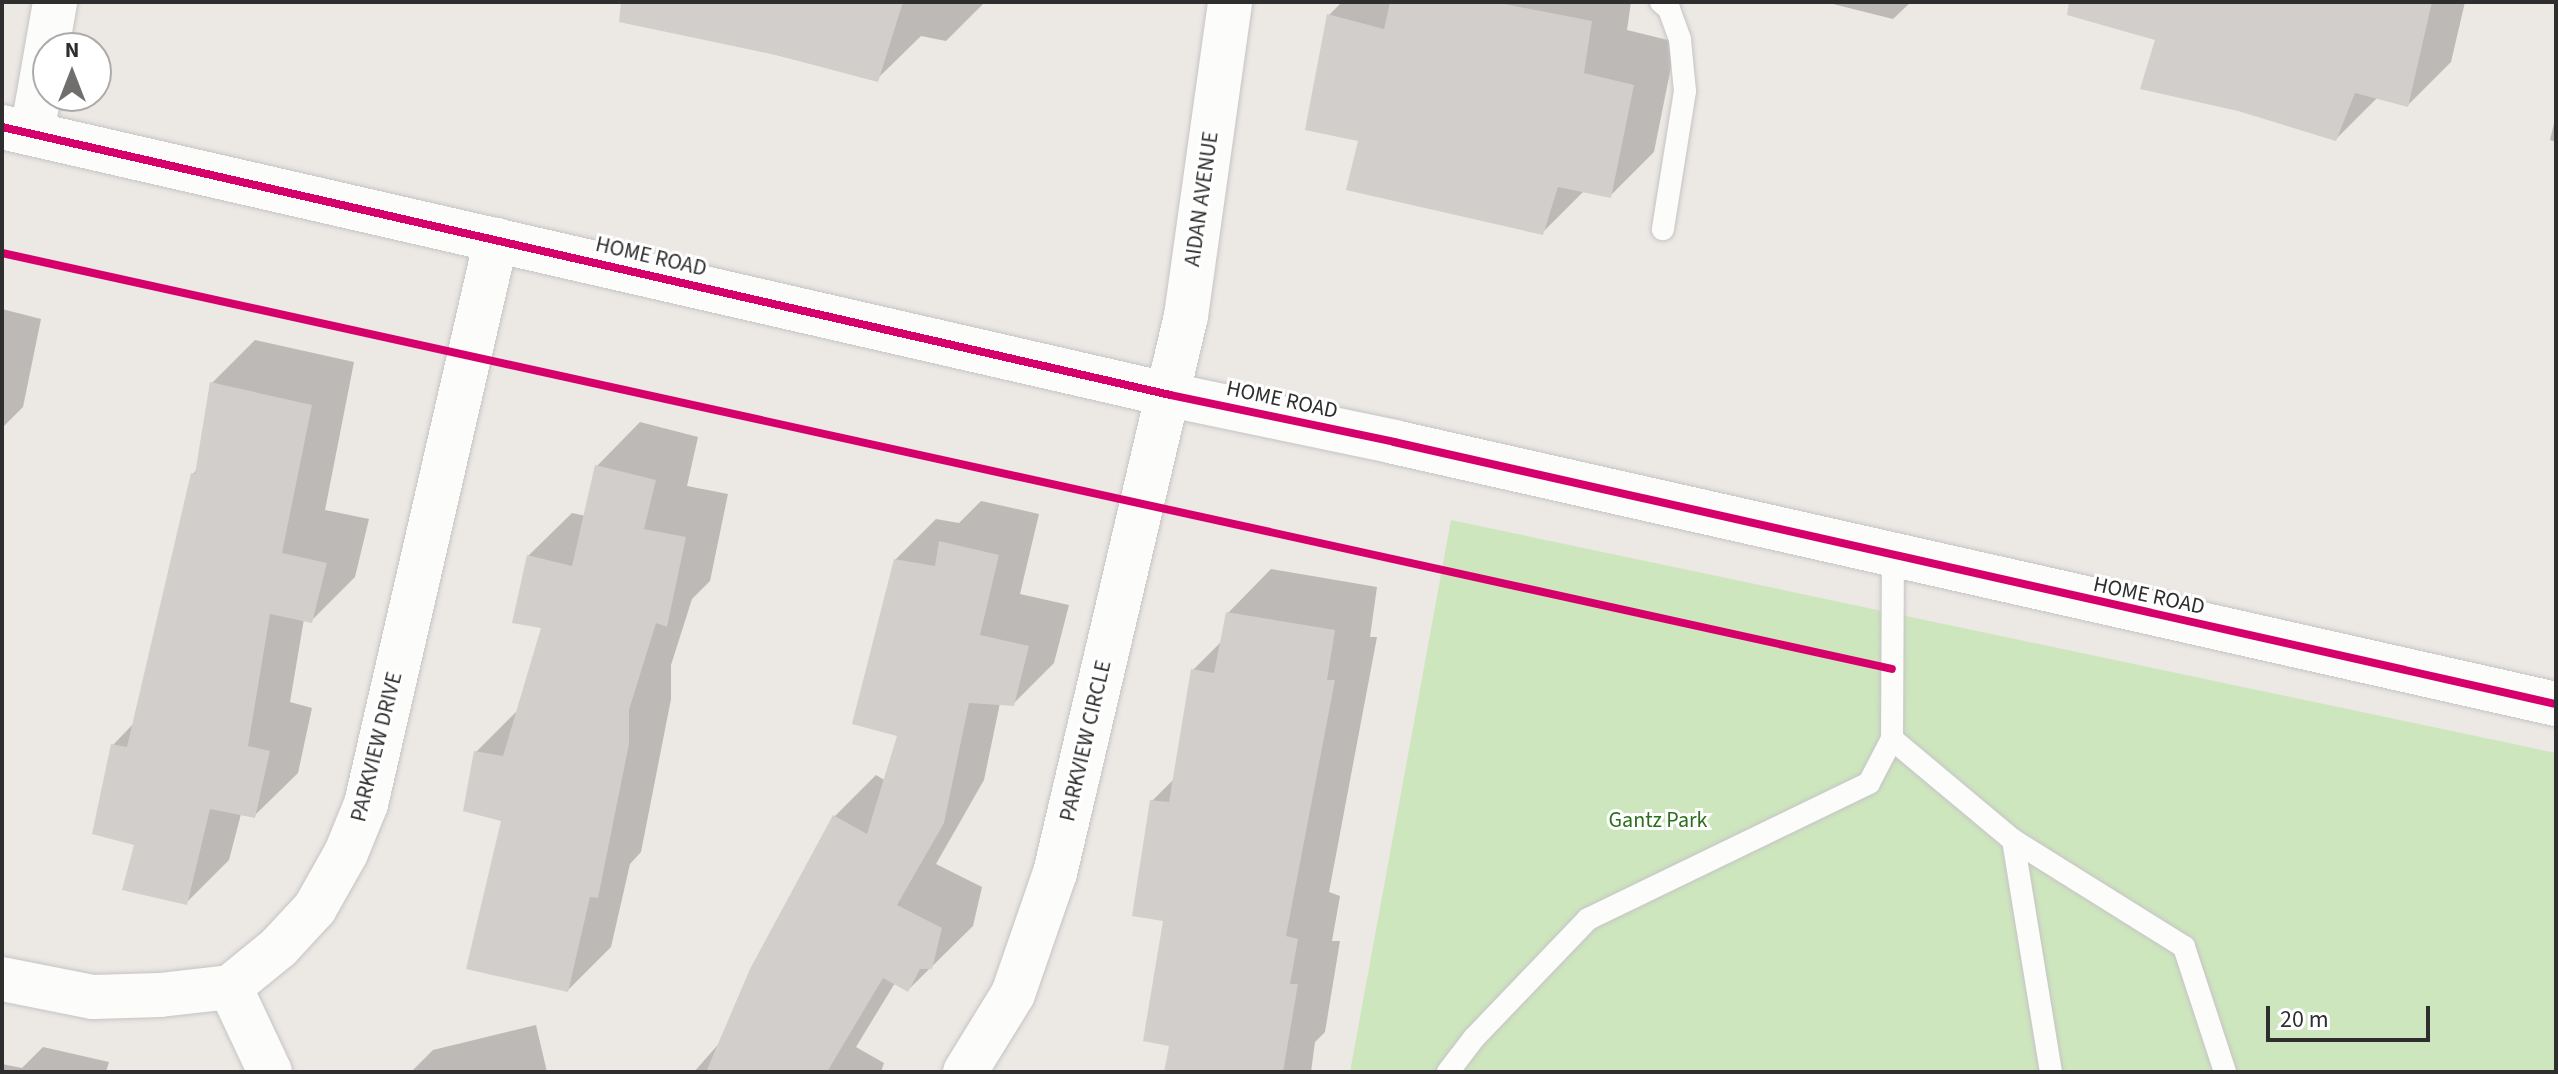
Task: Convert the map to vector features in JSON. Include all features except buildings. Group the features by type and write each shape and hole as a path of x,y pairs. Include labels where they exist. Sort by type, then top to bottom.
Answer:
{"street":[{"path":"17,130 55,2"},
{"name":"AIDAN AVENUE","path":"1170,395 1186,316 1230,2"},
{"name":"HOME ROAD","path":"17,130 1170,395 1394,442 1893,557 2556,704"},
{"name":"PARKVIEW DRIVE","path":"230,987 279,947 315,908 346,853 366,804 496,240"},
{"name":"PARKVIEW CIRCLE","path":"965,1072 1013,994 1055,873 1170,395"},
{"path":"2,979 93,997 160,995 230,987 270,1072"}],"lane":[{"path":"1661,2 1669,9 1680,40 1685,91 1663,229"},
{"path":"1448,1072 1474,1038 1588,919 1869,783 1892,739 1893,557"},
{"path":"1892,739 2013,840 2184,947 2225,1072"},
{"path":"2013,840 2051,1072"}],"green space":[{"name":"Gantz Park","path":"1451,520 2556,753 2556,1072 1350,1072"}],"cycle path":[{"path":"2,127 1170,395 1394,442 2556,704"},
{"path":"2,253 1892,669"}]}
